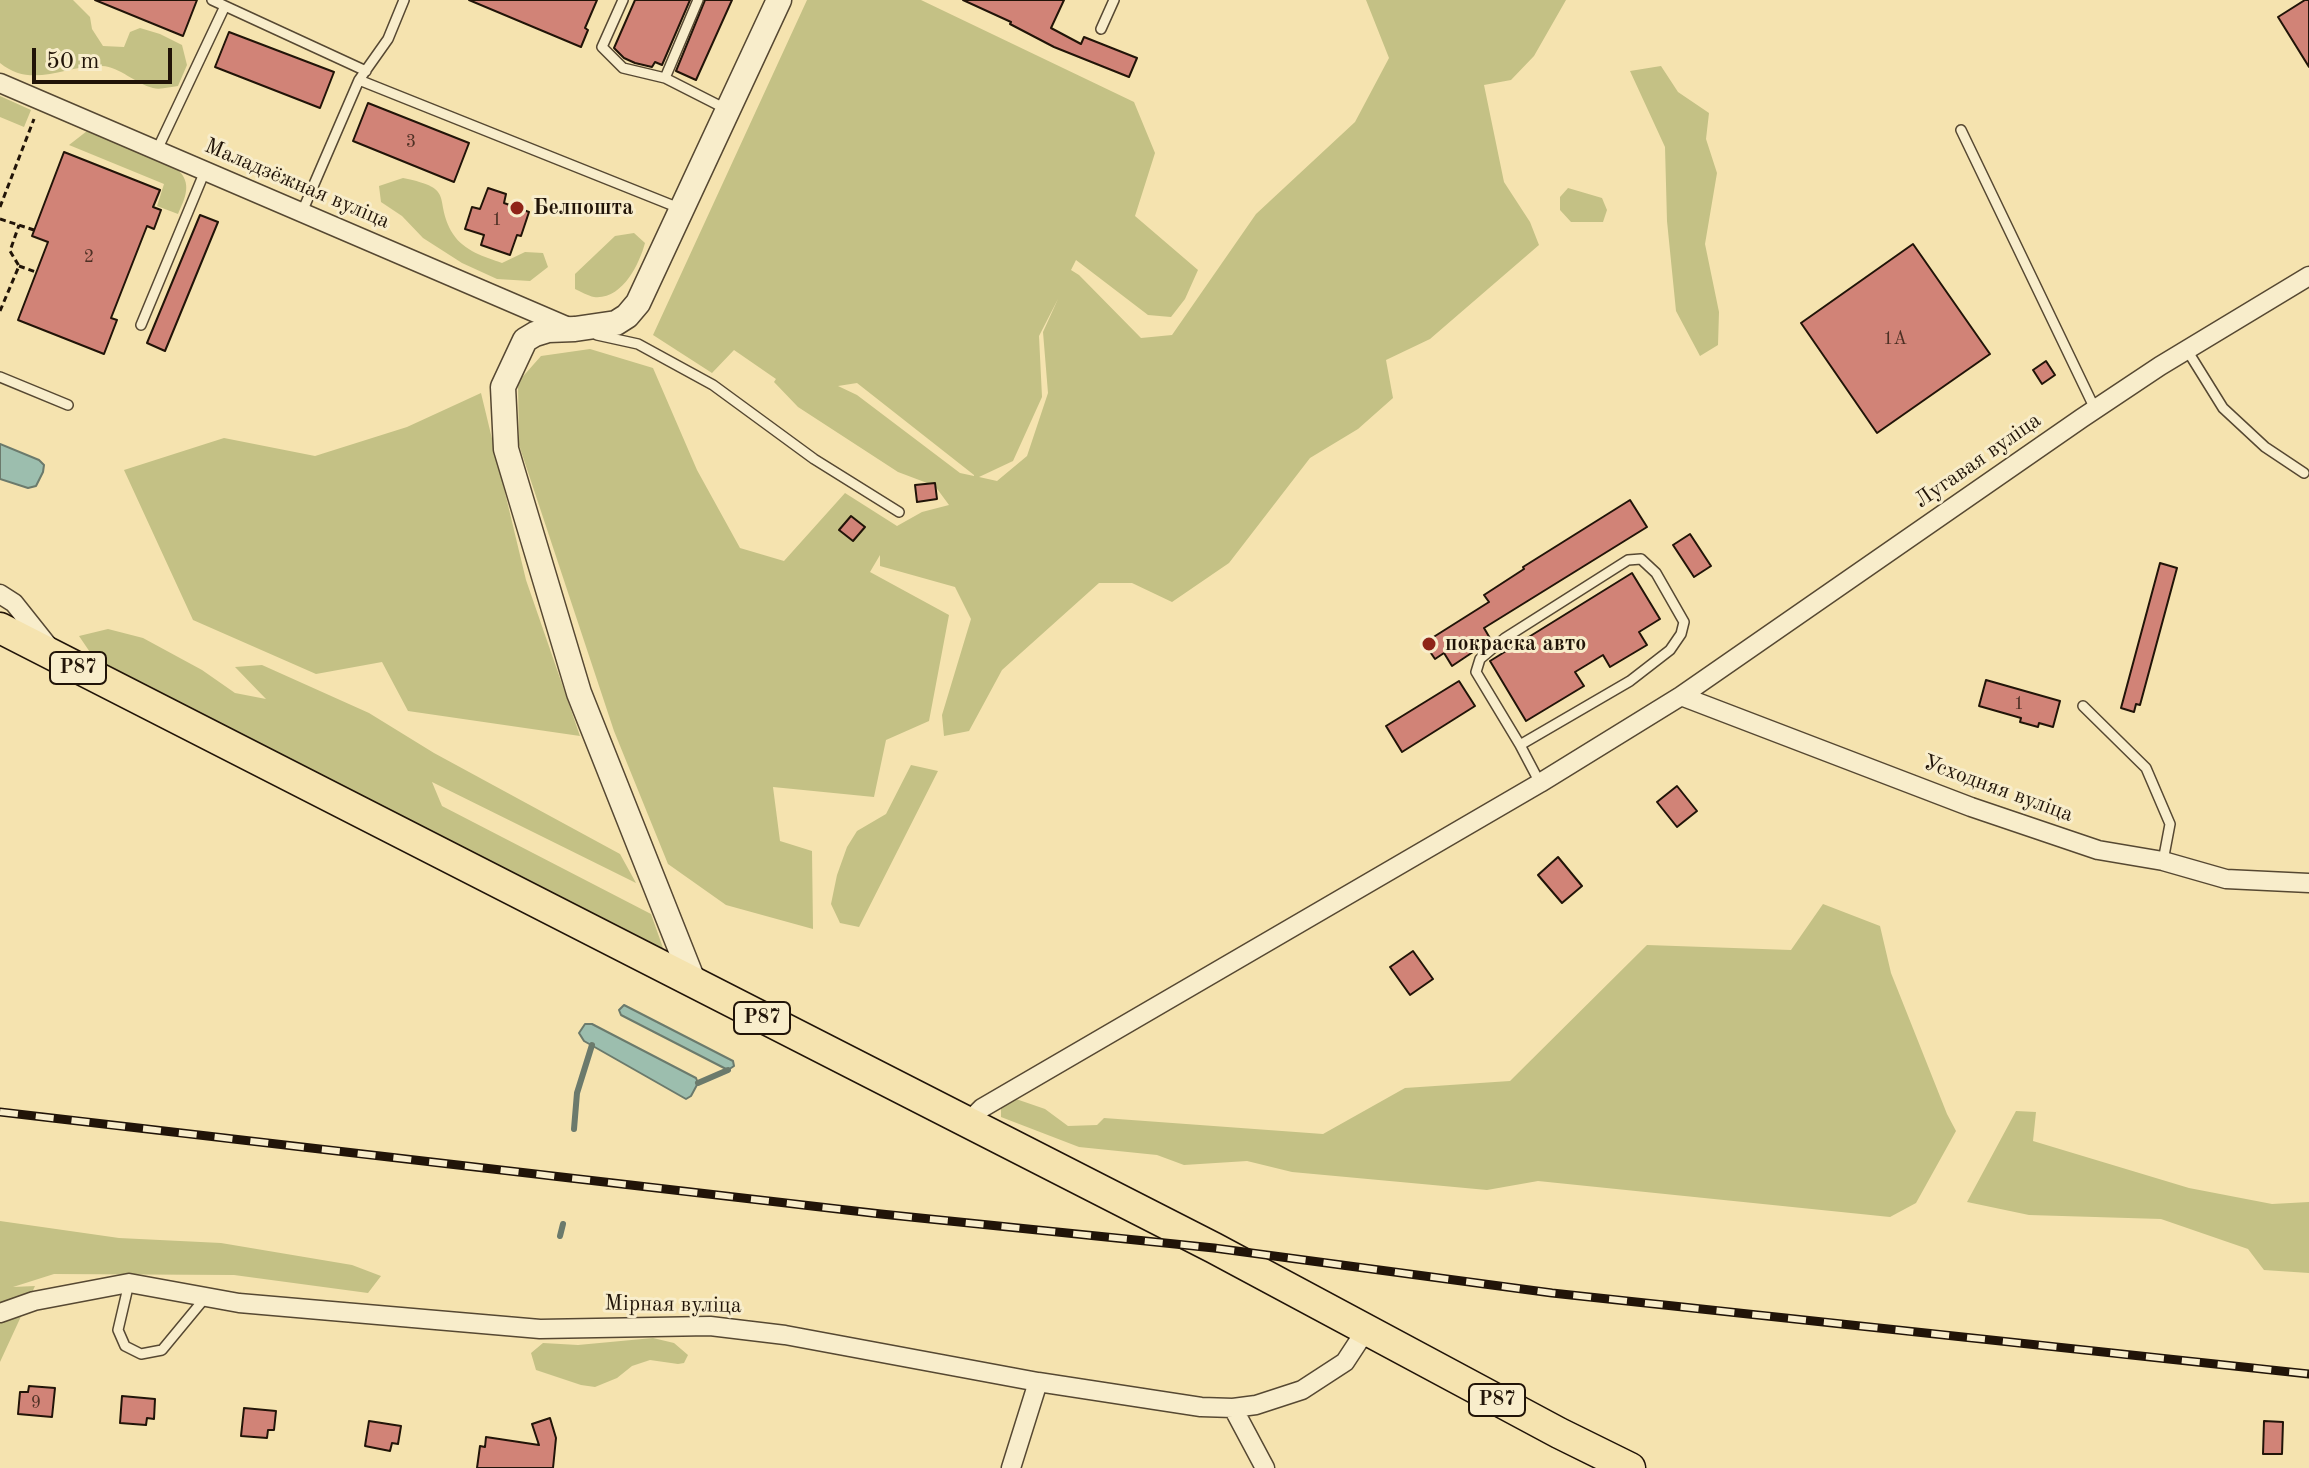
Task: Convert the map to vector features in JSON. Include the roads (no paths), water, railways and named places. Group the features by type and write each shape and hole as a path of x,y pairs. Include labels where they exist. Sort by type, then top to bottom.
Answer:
{"main road":[{"name":"Р87","path":"0,628 1214,1248 1630,1468"}],"street":[{"path":"694,983 579,693 506,449 503,387 525,340 548,330 616,323 638,303 779,0"},
{"name":"Маладзёжная вуліца","path":"0,83 575,329"},
{"name":"Лугавая вуліца","path":"967,1123 982,1108 1540,783 1681,696 2095,409 2309,276"},
{"path":"514,302 525,340"},
{"path":"0,594 14,603 55,656"},
{"name":"Усходняя вуліца","path":"1681,696 1971,807 2098,850 2163,861 2226,879 2309,883"},
{"name":"Мірная вуліца","path":"0,1313 34,1301 129,1283 239,1303 540,1329 710,1326 785,1335 1038,1382 1201,1407 1233,1408 1256,1405 1302,1390 1345,1362 1366,1330"},
{"path":"1011,1468 1038,1382"},
{"path":"1233,1408 1265,1468"}],"lane":[{"path":"212,0 366,71"},
{"path":"302,212 359,80 388,39 404,0"},
{"path":"623,0 602,47 623,68 665,78 726,109"},
{"path":"665,78 698,0"},
{"path":"1101,29 1114,0"},
{"path":"157,150 225,6"},
{"path":"359,80 682,209"},
{"path":"1961,130 2095,409"},
{"path":"141,325 205,171"},
{"path":"575,329 638,344 713,385 814,459 899,512"},
{"path":"2187,350 2223,408 2265,447 2304,473"},
{"path":"0,377 68,405"},
{"path":"1520,745 1630,681 1670,650 1681,634 1684,622 1656,573 1641,559 1628,560 1505,638 1480,659 1476,672 1540,783"},
{"path":"2083,706 2146,768 2170,824 2163,861"},
{"path":"129,1283 118,1330 125,1346 141,1354 162,1350 207,1297"}],"waterway":[{"path":"574,1129 577,1093 592,1045"},
{"path":"698,1083 728,1070"},
{"path":"560,1236 563,1224"}],"railway":[{"path":"0,1112 881,1214 1214,1248 1552,1293 2309,1374"}],"place":[{"name":"Белпошта","path":"517,208"},
{"name":"покраска авто","path":"1429,644"}]}
